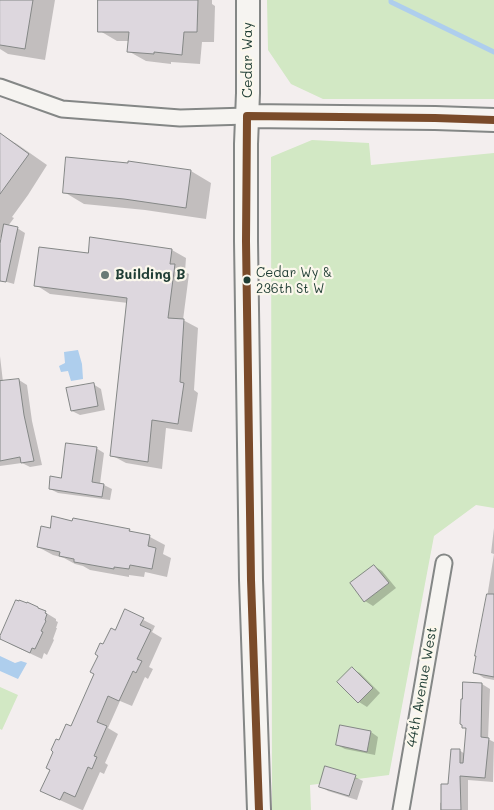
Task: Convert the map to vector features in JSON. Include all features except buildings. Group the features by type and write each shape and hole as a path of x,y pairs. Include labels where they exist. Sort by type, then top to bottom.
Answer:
{"main road":[{"name":"Cedar Way","path":"248,0 246,231 251,570 259,810"},
{"path":"247,116 494,120"}],"street":[{"path":"0,87 62,109 180,118 247,116"},
{"name":"44th Avenue West","path":"401,810 444,563"}],"green space":[{"path":"267,0 494,0 494,99 323,99 291,84 268,50"},
{"path":"312,140 369,143 371,165 494,153 494,508 476,505 434,536 389,775 310,785 311,810 272,810 271,157"},
{"path":"0,687 18,695 2,730 0,729"}],"water":[{"path":"78,350 82,364 83,379 71,381 68,371 61,372 59,366 65,363 64,352"},
{"path":"0,656 15,663 21,661 27,663 18,679 0,671"}],"waterway":[{"path":"391,0 391,2 494,52"}],"transit line":[{"path":"247,116 246,241 251,580 259,810"},
{"path":"247,116 494,120"}],"place":[{"name":"Building B","path":"105,275"},
{"name":"Cedar Wy & 236th St W","path":"247,280"}]}
